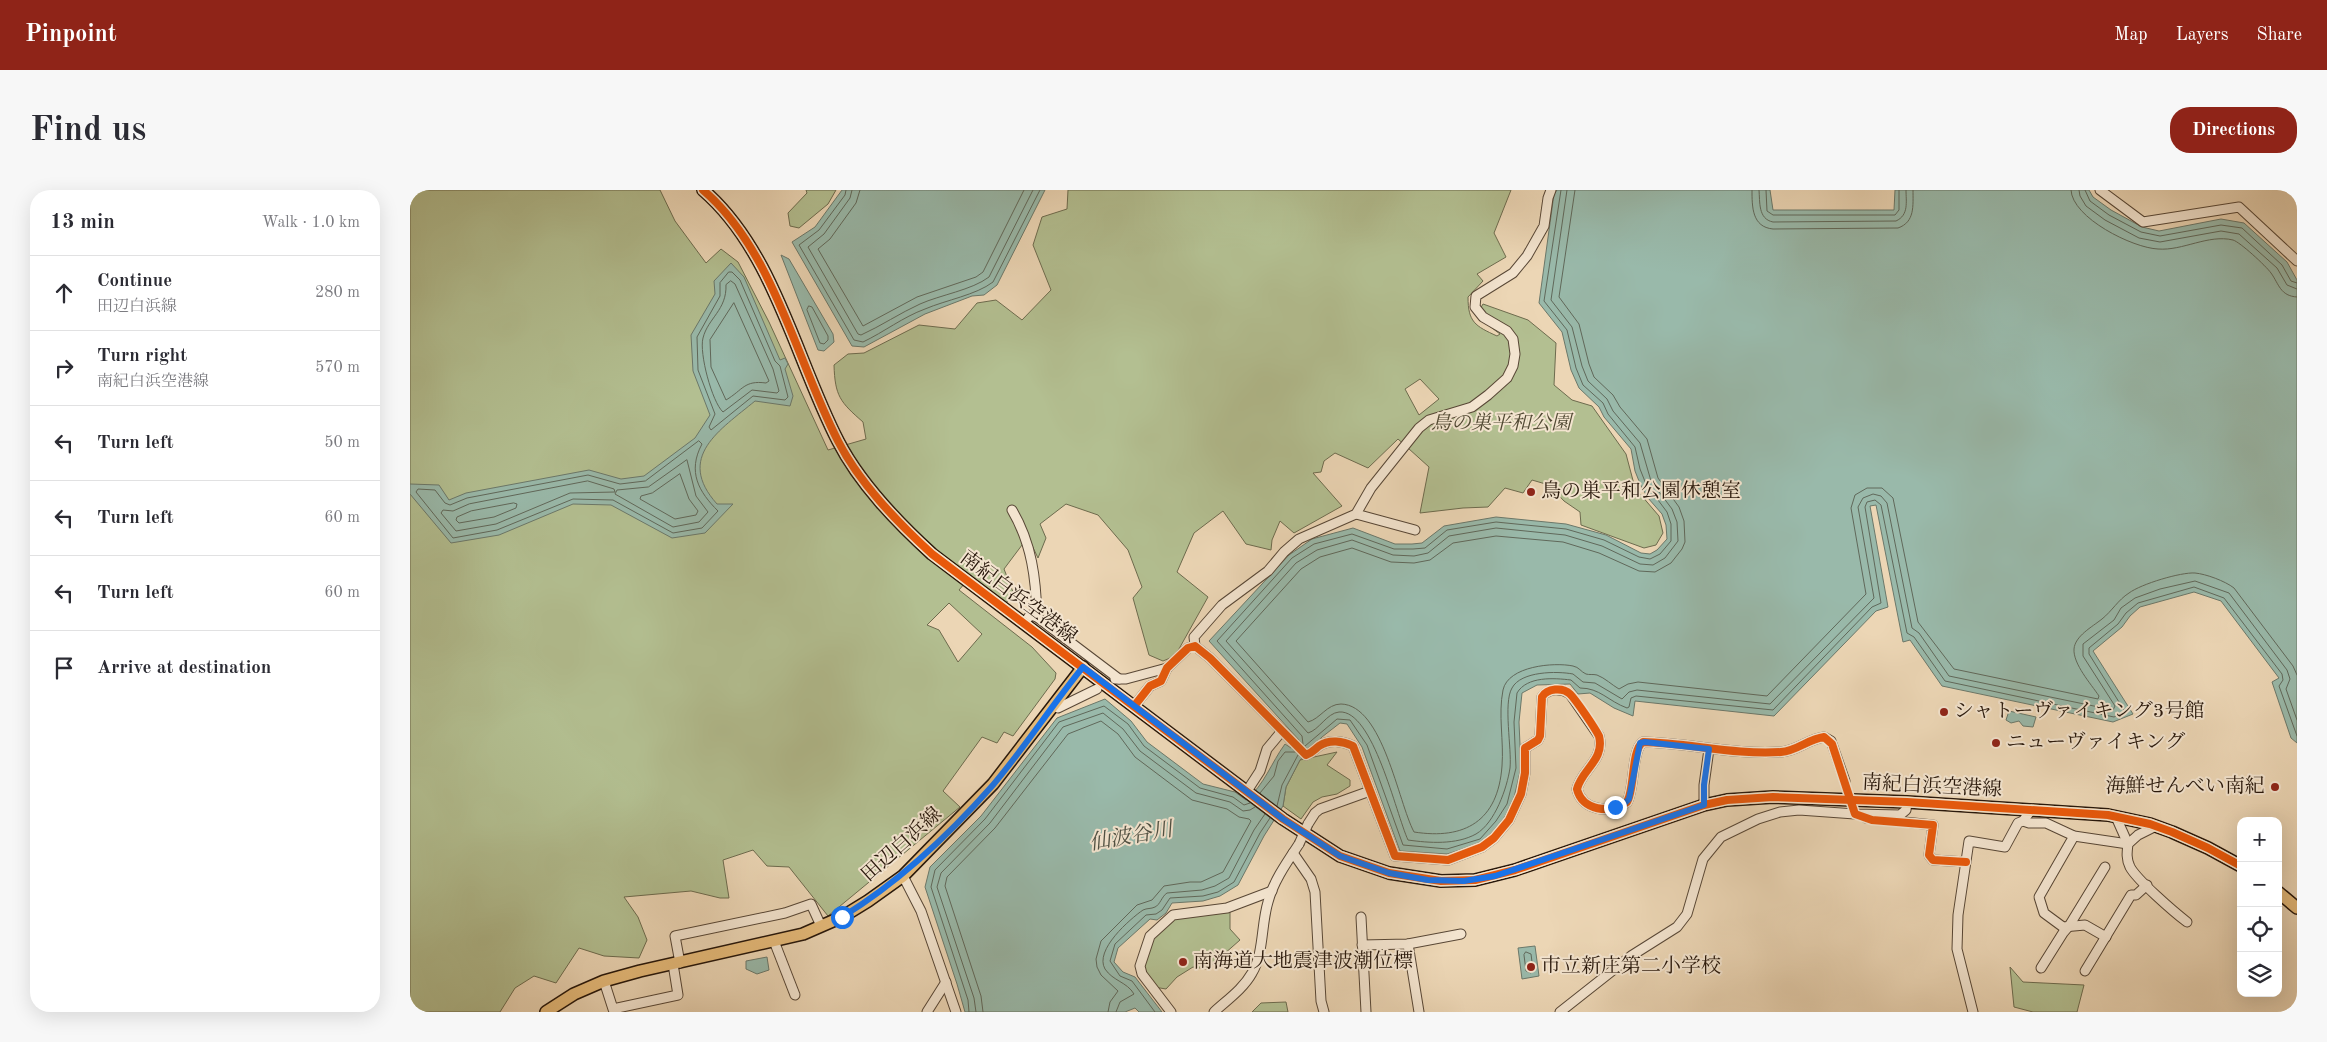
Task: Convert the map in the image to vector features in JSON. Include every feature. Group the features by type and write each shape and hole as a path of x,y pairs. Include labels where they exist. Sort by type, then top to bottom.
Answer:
{"main road":[{"name":"南紀白浜空港線","path":"703,190 736,224 761,268 839,443 873,493 904,529 932,554 1135,705 1283,819 1340,856 1413,878 1464,881 1515,870 1704,805 1727,800 1773,797 1907,802 2116,816 2156,826 2208,848 2237,864"},
{"name":"田辺白浜線","path":"546,1012 574,994 604,981 640,970 677,964 803,934 842,917 868,901 903,876 993,784 1083,667"},
{"path":"2282,895 2297,908"}],"street":[{"path":"1194,646 1194,637 1222,605 1268,571 1300,539 1356,514 1372,488 1396,460 1419,428 1429,420 1472,407 1488,396 1507,378 1514,360 1513,339 1507,332 1483,316 1475,307 1476,296 1488,286 1513,273 1527,256 1544,226 1551,190"},
{"path":"2100,190 2143,222 2239,207 2297,261"},
{"path":"1012,510 1021,525 1030,552 1036,586 1037,617"},
{"path":"1356,514 1415,530"},
{"path":"1024,624 1030,615 1037,617 1117,679 1126,679 1167,668"},
{"path":"1135,705 1150,686 1161,680 1167,668 1188,648 1194,646"},
{"path":"1194,646 1210,658 1306,755 1326,743 1340,742 1350,744 1356,751 1395,856 1448,860 1482,847 1498,834 1513,813 1524,781 1524,750 1538,740 1540,736 1542,697 1546,692 1557,690 1570,694 1599,736 1599,753 1577,789 1583,803 1590,807 1615,807 1627,802 1638,748 1641,743 1709,749 1780,752 1793,750 1818,738 1826,738 1832,744 1845,781"},
{"path":"1053,706 1058,708 1098,689"},
{"path":"1248,792 1260,771 1267,749 1282,731"},
{"path":"1704,805 1704,785 1709,749"},
{"path":"1214,1012 1245,984 1253,971 1258,956 1267,903 1315,813 1320,809 1370,791"},
{"path":"1560,1012 1631,956 1677,927 1687,914 1702,859 1721,837 1758,819 1780,812 1799,810 1900,815 1906,810 1907,802"},
{"path":"1973,1012 1957,949 1958,916 1969,841 2005,847 2018,823 2023,821 2032,809"},
{"path":"1854,812 1872,820 1933,825 1929,855 1933,860 1966,862"},
{"path":"2116,816 2128,844 2127,858 2131,869 2165,904 2187,922"},
{"path":"2023,821 2046,823 2074,836 2128,844"},
{"path":"2128,844 2138,835 2156,826"},
{"path":"2074,836 2039,897 2044,914 2063,926 2085,926 2106,937"},
{"path":"1293,854 1311,879 1315,892 1321,1001 1324,1012"},
{"path":"2041,968 2105,867"},
{"path":"903,876 921,911 955,1009"},
{"path":"2086,971 2132,895 2136,895 2147,885"},
{"path":"1171,1012 1142,974 1140,966 1150,936 1173,915 1227,908 1272,891"},
{"path":"604,981 614,1009 639,1008 678,995 675,936 785,913 811,904 821,926"},
{"path":"1361,917 1366,1012"},
{"path":"1362,945 1408,944 1461,934"},
{"path":"774,941 795,995"},
{"path":"1408,944 1420,1012"},
{"path":"927,1012 946,982"}],"green space":[{"name":"鳥の巣平和公園","path":"410,190 660,190 675,221 706,263 721,249 738,262 769,322 828,450 866,439 863,422 840,398 836,384 834,365 848,354 864,353 919,325 955,329 977,303 996,300 1022,320 1051,290 1033,245 1042,217 1067,209 1068,190 1511,190 1494,233 1506,257 1477,274 1483,281 1468,297 1471,318 1483,329 1497,336 1500,334 1476,316 1483,304 1528,320 1556,343 1554,385 1572,400 1592,406 1626,454 1635,488 1659,516 1663,533 1656,545 1644,548 1581,525 1580,512 1564,501 1549,485 1532,480 1523,493 1505,488 1488,507 1420,513 1429,467 1398,439 1368,468 1335,453 1324,461 1321,472 1313,473 1342,506 1294,533 1280,521 1272,540 1271,550 1246,544 1223,511 1194,533 1177,572 1208,597 1175,656 1163,661 1149,655 1133,598 1142,587 1128,550 1098,515 1066,504 1040,524 1046,538 1038,558 1028,537 1004,569 1013,592 1005,605 971,576 959,590 1032,647 1056,673 1055,679 1013,736 1004,732 997,743 982,737 943,791 960,807 828,916 789,867 767,866 753,850 723,860 729,898 720,898 691,891 624,897 638,917 647,940 639,958 604,956 579,948 556,983 534,976 515,988 500,1012 410,1012","holes":["1420,379 1439,399 1419,415 1405,389","949,603 982,634 958,662 939,630 927,625"]},
{"path":"806,190 836,190 828,204 799,228 790,226 788,213 807,193"},
{"path":"1337,752 1327,765 1350,780 1350,786 1337,794 1322,797 1313,802 1301,819 1283,806 1286,787 1300,760"},
{"path":"1230,911 1230,929 1240,940 1207,969 1193,967 1177,977 1166,989 1154,987 1144,964 1152,940 1173,918"},
{"path":"2010,967 2023,982 2084,985 2077,1012 2033,1012 2014,1007"},
{"path":"1286,1002 1288,1012 1252,1012 1261,1003"}],"water":[{"path":"842,190 1045,190 997,285 984,295 972,296 925,314 864,347 852,346 792,242 815,227"},
{"name":"仙波谷川","path":"1557,190 1770,190 1773,210 1894,210 1895,190 2089,190 2093,197 2111,210 2142,227 2159,231 2221,219 2244,223 2287,262 2297,280 2297,743 2291,738 2272,682 2279,678 2221,601 2194,592 2140,607 2122,627 2093,651 2133,714 2113,722 1942,686 1910,640 1903,642 1876,505 1870,506 1888,607 1876,611 1774,716 1635,701 1633,716 1614,708 1590,693 1578,694 1570,684 1537,685 1522,693 1519,722 1521,768 1512,806 1500,824 1483,843 1447,854 1400,851 1362,747 1347,724 1340,723 1322,737 1300,760 1286,787 1283,806 1264,836 1238,885 1220,896 1203,901 1172,903 1166,913 1157,920 1150,919 1118,948 1114,962 1123,972 1135,977 1162,1012 1139,1012 1135,1008 1125,1012 965,1012 925,887 930,867 981,816 1057,718 1105,699 1131,721 1147,742 1203,784 1235,792 1246,800 1253,794 1285,744 1291,748 1299,740 1209,641 1289,555 1312,539 1353,528 1395,544 1422,543 1444,526 1496,517 1566,524 1606,535 1641,553 1650,554 1657,550 1667,539 1666,525 1662,514 1648,498 1641,486 1635,471 1631,449 1604,417 1599,407 1579,388 1571,370 1562,332 1539,303 1554,194"},
{"path":"781,255 789,259 833,334 834,342 824,351 818,350"},
{"path":"731,263 744,277 780,360 785,358 788,364 785,369 793,396 790,406 755,401 728,423 707,446 701,458 700,472 705,487 717,504 733,504 705,533 672,538 611,505 573,504 499,535 451,543 410,494 410,484 439,485 449,500 466,493 589,470 621,479 644,476 695,438 710,415 693,371 691,335 715,294 714,281"},
{"path":"2009,711 2036,717 2033,727 2023,726 2019,721 2011,723 2006,720"},
{"path":"1535,946 1539,976 1522,979 1518,948"},
{"path":"767,957 769,970 757,974 746,969 746,961"}],"tunnel":[{"path":"1845,781 1852,809"}],"cycle path":[{"path":"703,190 727,215 748,244 766,275 838,441 857,472 893,516 932,554 1283,819 1340,856 1389,873 1441,881 1475,880 1515,870 1704,805 1727,800 1773,797 1907,802 2108,815 2150,824 2172,832 2237,864"},
{"path":"1135,705 1150,686 1161,681 1167,668 1188,648 1195,646 1210,658 1306,755 1327,742 1340,742 1353,746 1395,856 1448,860 1482,847 1494,838 1509,820 1521,794 1525,773 1525,748 1538,740 1540,736 1542,697 1544,694 1555,689 1563,690 1573,697 1599,736 1599,752 1577,789 1580,796 1591,806 1605,809 1620,806 1627,802 1637,753 1639,746 1643,742 1746,752 1781,752 1792,750 1824,737 1832,744 1855,814 1872,820 1933,825 1929,855 1933,860 1966,862"}],"place":[{"name":"鳥の巣平和公園休憩室","path":"1531,492"},
{"name":"シャトーヴァイキング3号館","path":"1944,712"},
{"name":"ニューヴァイキング","path":"1996,743"},
{"name":"海鮮せんべい南紀","path":"2275,787"},
{"name":"南海道大地震津波潮位標","path":"1183,962"},
{"name":"市立新庄第二小学校","path":"1531,967"}],"route":[{"path":"842,917 903,876 993,784 1083,667 1283,819 1345,859 1389,873 1441,881 1475,880 1495,876 1672,814 1704,805 1704,785 1709,749 1640,743 1629,799 1624,804 1615,807"}]}
